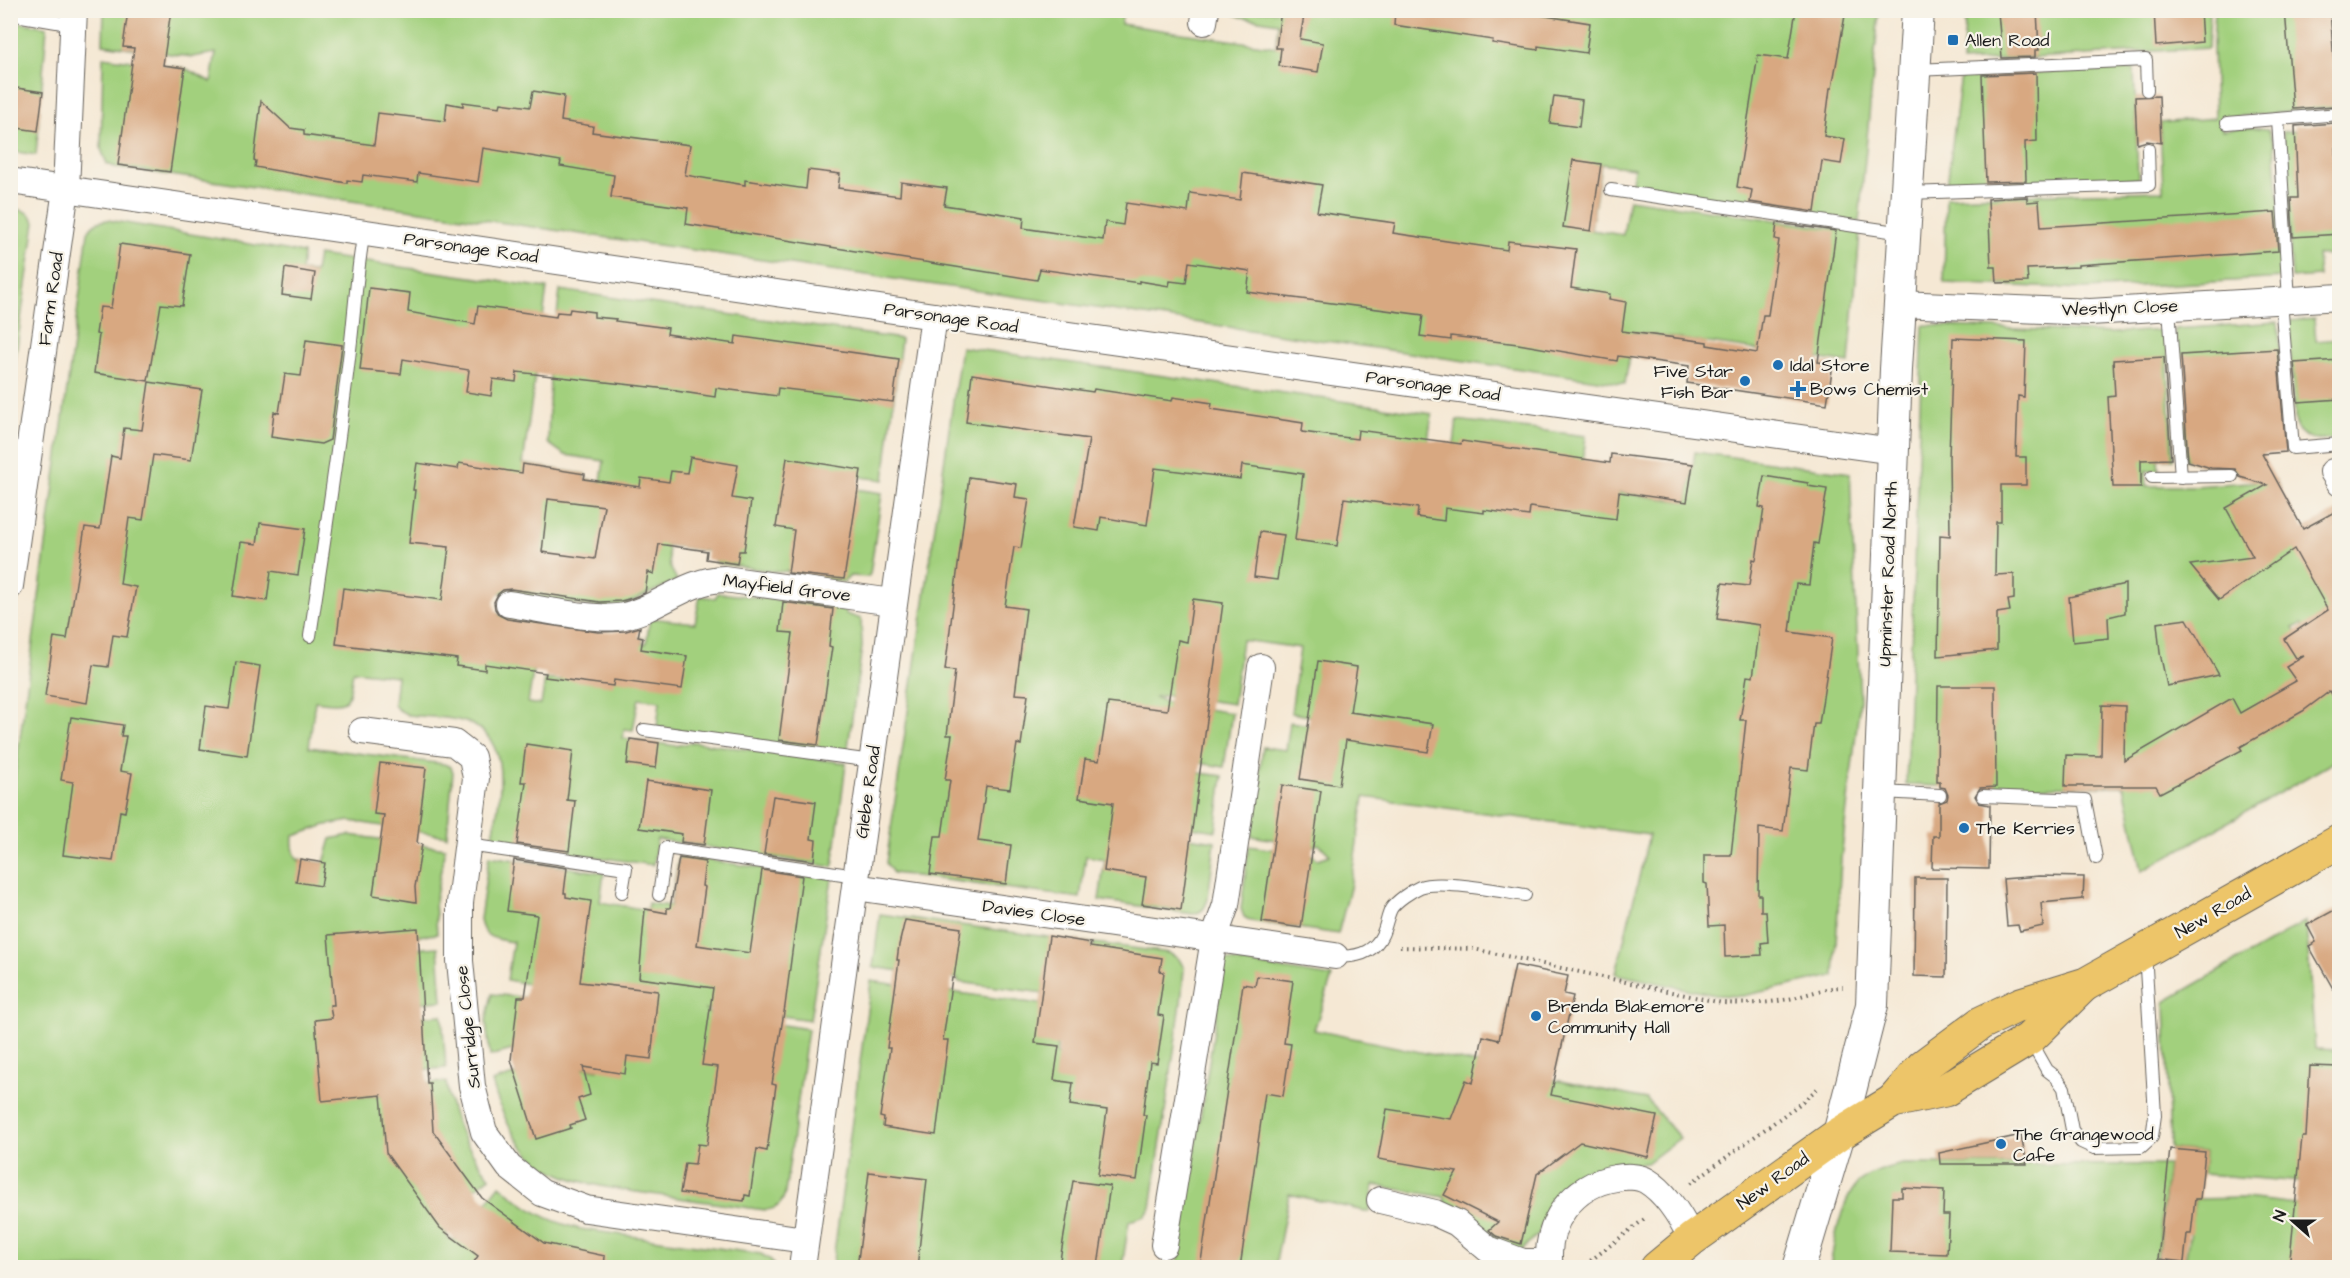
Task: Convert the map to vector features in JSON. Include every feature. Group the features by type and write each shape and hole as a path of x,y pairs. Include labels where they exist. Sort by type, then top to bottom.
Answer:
{"main road":[{"name":"New Road","path":"1657,1268 1692,1239 1839,1134 1893,1101 1923,1066 1981,1023 2021,1004 2086,984 2340,841"},
{"name":"New Road","path":"1893,1101 1945,1090 2030,1039 2086,984"}],"street":[{"name":"Upminster Road North","path":"1799,1268 1839,1134 1872,1005 1899,304 1918,10"},
{"name":"Farm Road","path":"10,586 66,189 74,18"},
{"name":"Parsonage Road","path":"10,181 934,316 1893,451"},
{"name":"Westlyn Close","path":"1899,304 2090,312 2340,297"},
{"name":"Glebe Road","path":"802,1268 934,316"},
{"name":"Mayfield Grove","path":"509,604 599,617 615,617 634,613 695,583 724,579 893,602"},
{"path":"1164,1245 1214,939 1226,905 1261,667"},
{"name":"Surridge Close","path":"362,731 454,743 472,757 476,778 460,903 460,961 472,1086 484,1132 509,1167 542,1193 586,1209 805,1240"},
{"name":"Davies Close","path":"856,882 1335,956"},
{"path":"1380,1200 1435,1213 1457,1222 1488,1249 1523,1262 1549,1265 1552,1236 1561,1210 1582,1190 1600,1180 1626,1176 1646,1180 1684,1221 1692,1239"}],"lane":[{"path":"10,14 74,18"},
{"path":"1914,70 2146,60 2147,90"},
{"path":"2227,123 2340,114"},
{"path":"2278,119 2293,448 2340,444"},
{"path":"1905,193 2149,185 2148,149"},
{"path":"1611,190 1903,233"},
{"path":"310,636 326,532 351,340 356,279 364,232"},
{"path":"2169,308 2181,477"},
{"path":"2152,477 2232,476"},
{"path":"644,730 872,761"},
{"path":"1880,792 1940,795"},
{"path":"1983,796 2085,800 2096,858"},
{"path":"468,845 626,868 622,892"},
{"path":"659,895 666,848 856,882"},
{"path":"1335,956 1349,957 1363,954 1374,947 1382,935 1392,908 1422,886 1471,887 1525,895"},
{"path":"2030,1039 2047,1070 2064,1088 2072,1130 2081,1142 2094,1148 2141,1148 2152,1137 2155,1115 2145,951"}],"path":[{"path":"1374,947 1474,949 1722,1003 1754,1005 1785,1000 1833,987 1847,987 1844,997"},
{"path":"1581,1268 1667,1201 1801,1103 1816,1090 1820,1083"}],"green space":[{"path":"104,10 1123,10 1121,24 1276,47 1278,23 1241,17 1228,11 1879,11 1859,222 1631,188 1634,168 1601,164 1591,230 1623,235 1629,199 1860,232 1849,363 1633,332 1625,384 115,167 107,164 101,149 103,57 185,68 211,82 216,53 192,57 103,44"},
{"path":"1966,11 2210,11 2208,48 1962,62"},
{"path":"2215,11 2285,11 2331,100 2332,108 2221,118 2222,130 2249,127 2268,129 2274,143 2285,278 2085,289 1944,283 1946,197 2163,191 2160,123 2215,118 2213,43"},
{"path":"11,21 47,27 36,155 11,151"},
{"path":"2134,69 2138,179 1947,185 1961,75"},
{"path":"2339,126 2339,254 2317,255 2319,276 2292,278 2283,132"},
{"path":"11,208 28,213 35,222 11,388"},
{"path":"108,220 303,253 301,271 315,272 318,255 547,288 523,464 585,474 584,479 601,481 604,461 565,455 548,443 550,375 560,290 901,339 884,480 815,471 813,483 882,493 868,577 850,576 844,582 788,574 788,571 778,572 717,563 709,556 709,551 667,545 670,567 677,580 627,604 602,608 495,592 494,582 493,613 528,619 535,623 539,636 528,703 541,705 545,679 561,681 568,629 643,638 642,643 646,644 650,618 695,623 700,596 715,598 718,593 845,607 846,614 861,619 862,647 847,754 657,727 660,701 639,698 633,730 624,729 623,738 676,746 693,742 846,763 833,867 657,839 653,865 492,842 498,807 500,770 497,753 489,738 477,727 458,720 408,715 397,709 394,704 397,676 353,671 346,700 335,703 315,701 309,747 444,764 451,767 453,772 447,836 350,821 326,825 293,836 293,849 299,861 300,859 324,863 331,839 349,835 445,848 435,902 437,934 376,940 357,933 378,951 438,947 442,1001 382,1005 381,1019 442,1015 446,1068 385,1072 360,1097 381,1095 389,1086 446,1082 452,1109 461,1133 473,1155 490,1177 437,1217 449,1239 457,1240 500,1185 537,1213 568,1226 761,1254 771,1260 774,1267 11,1268 11,805 88,232 96,223"},
{"path":"2314,319 2316,341 2339,339 2339,437 2310,438 2296,427 2288,321"},
{"path":"2278,322 2287,432 2283,441 2261,443 2263,469 2224,472 2186,460 2175,329"},
{"path":"1923,325 2111,333 2166,330 2173,459 2158,459 2159,470 2146,471 2146,486 2195,486 2276,480 2339,616 2308,634 2302,624 2293,628 2339,698 2339,759 2142,871 2124,786 1906,785"},
{"path":"961,347 1432,414 1423,473 1450,477 1457,420 1586,436 1580,484 1607,491 1687,502 1695,452 1850,473 1860,700 1841,859 1834,976 1742,996 1715,995 1616,974 1649,835 1364,797 1350,888 1338,934 1251,921 1244,917 1241,909 1249,846 1312,855 1318,859 1330,855 1319,844 1313,846 1251,836 1263,747 1286,750 1290,722 1347,730 1348,722 1291,713 1300,648 1242,640 1233,704 1170,695 1154,697 1169,703 1232,713 1224,767 1160,757 1200,773 1223,776 1216,831 1153,821 1147,831 1215,841 1208,899 1201,911 1193,914 1099,900 1105,859 1086,856 1080,898 893,873 886,863"},
{"path":"489,856 604,873 600,902 647,910 648,903 670,906 679,856 832,878 810,1020 734,1007 705,1010 710,1014 808,1029 785,1193 778,1205 766,1210 588,1183 546,1167 529,1154 515,1136 492,1082 554,1062 598,1070 602,1043 512,1050 490,1056 486,1021 492,994 568,1002 528,984 507,980 513,942 491,937 481,926"},
{"path":"880,914 1091,943 1083,994 1044,993 958,982 958,979 873,967"},
{"path":"2306,921 2315,1049 2339,1050 2339,1185 2203,1174 2205,1152 2170,1149 2165,1002"},
{"path":"1094,943 1169,953 1179,959 1184,968 1151,1208 1145,1216 1129,1221 1122,1267 832,1268 871,981 1054,1006 1060,1029 1056,1055 1058,1055 1082,1028"},
{"path":"1225,960 1332,977 1314,1030 1646,1099 1680,1138 1647,1163 1587,1169 1572,1179 1551,1202 1539,1233 1523,1249 1514,1254 1448,1212 1444,1197 1374,1185 1369,1212 1289,1194 1275,1267 1177,1268"},
{"path":"1903,1164 2168,1165 2156,1267 1830,1268 1839,1224 1851,1192 1866,1177"},
{"path":"2244,1198 2339,1209 2339,1267 2184,1268 2195,1199"}],"building":[{"path":"128,10 171,10 163,65 185,68 170,172 118,165 134,48 123,47"},
{"path":"1281,10 1305,10 1300,39 1323,43 1318,72 1279,66 1281,48 1276,48"},
{"path":"1395,10 1507,10 1590,23 1586,53 1538,46 1538,50 1492,43 1493,40 1394,25"},
{"path":"1796,10 1846,10 1832,88 1830,88 1824,136 1845,139 1841,164 1822,161 1815,212 1750,202 1752,190 1737,187 1758,55 1788,59"},
{"path":"2037,10 2039,50 2035,50 2035,57 2002,58 1998,12"},
{"path":"2154,10 2200,10 2202,42 2156,46"},
{"path":"2285,10 2330,10 2337,100 2334,100 2334,106 2293,109"},
{"path":"2036,73 2037,141 2025,142 2026,181 1986,182 1982,75"},
{"path":"10,87 43,92 38,131 10,127"},
{"path":"533,91 564,96 561,121 593,126 592,132 690,145 685,175 745,185 745,180 806,189 808,170 840,174 838,188 900,196 901,182 947,188 944,205 1024,217 1023,228 1103,240 1105,222 1123,225 1126,203 1188,212 1190,193 1240,200 1243,173 1322,185 1317,212 1395,223 1393,233 1507,250 1508,241 1576,249 1571,288 1610,294 1609,299 1626,302 1622,331 1707,342 1707,345 1757,353 1763,315 1768,315 1779,240 1775,239 1777,223 1836,231 1818,362 1833,364 1827,404 1687,383 1689,366 1618,356 1617,361 1518,344 1451,336 1451,340 1420,336 1423,315 1247,292 1250,271 1189,262 1186,283 1170,281 1169,286 1040,269 1037,280 686,224 688,208 611,197 614,175 560,166 561,161 483,148 478,182 418,173 417,182 363,175 362,182 347,180 347,183 255,167 261,101 290,128 304,130 304,135 374,145 378,113 445,121 447,103 463,106 463,102 500,107 501,103 530,107"},
{"path":"1554,96 1582,100 1579,127 1550,123"},
{"path":"2159,96 2161,143 2147,141 2137,144 2135,97"},
{"path":"2335,123 2340,234 2293,237 2291,198 2298,198 2295,126"},
{"path":"1573,160 1601,164 1591,231 1563,227"},
{"path":"2027,197 2027,202 2039,201 2041,227 2275,212 2278,251 2027,269 2028,282 1997,283 1996,267 1991,267 1988,199"},
{"path":"120,244 190,254 182,306 161,304 148,381 94,373 100,307 111,308"},
{"path":"285,268 315,273 311,299 282,295"},
{"path":"369,288 410,293 408,312 475,324 478,306 556,317 557,312 569,313 570,309 594,312 594,317 668,328 667,334 735,344 736,336 899,359 893,402 778,388 777,396 716,388 715,397 676,390 517,372 516,382 493,379 491,396 466,392 469,370 403,359 401,374 360,370"},
{"path":"1953,338 2026,341 2024,397 2018,396 2016,457 2026,457 2026,485 2001,485 2001,522 1996,522 1995,575 2014,574 2014,599 2008,600 2010,611 1997,613 1997,650 1938,656 1940,535 1950,536 1949,457"},
{"path":"306,340 342,345 330,440 321,444 271,437 274,412 279,413 285,374 301,376"},
{"path":"2277,349 2286,452 2262,454 2303,529 2340,509 2340,709 2330,691 2303,711 2240,747 2242,750 2160,793 2156,786 2065,786 2066,755 2101,756 2102,705 2125,706 2124,761 2232,698 2240,713 2296,681 2286,667 2304,656 2296,658 2284,639 2328,610 2294,549 2219,600 2190,565 2253,557 2226,508 2267,485 2240,477 2235,469 2211,468 2188,461 2181,355"},
{"path":"2164,357 2171,459 2141,460 2141,487 2113,487 2108,397 2115,396 2113,360"},
{"path":"2340,360 2340,399 2298,402 2294,363"},
{"path":"972,374 1093,392 1094,389 1172,401 1173,397 1212,403 1211,409 1303,423 1302,432 1357,439 1358,430 1461,444 1462,441 1610,463 1611,454 1693,464 1687,502 1619,492 1616,519 1530,507 1529,516 1445,508 1444,521 1417,517 1418,508 1344,498 1337,546 1295,540 1303,474 1242,465 1240,479 1155,468 1147,525 1101,517 1099,531 1074,527 1089,439 966,422"},
{"path":"149,382 202,390 191,460 153,455 143,520 129,518 120,584 136,587 127,637 113,635 108,667 93,665 87,703 45,696 54,637 67,639 85,527 100,529 111,456 120,458 124,428 142,430"},
{"path":"690,457 738,465 732,498 751,501 744,551 739,551 737,564 706,559 707,551 659,544 654,574 648,572 645,593 632,598 600,602 511,589 503,590 494,602 499,615 507,619 598,632 626,631 640,627 638,637 643,638 641,649 687,656 682,689 614,680 613,686 545,677 546,673 485,664 485,670 456,666 457,659 336,644 343,588 442,600 449,547 409,543 417,463 458,469 459,463 522,473 523,464 585,474 584,479 640,487 641,478 669,482 671,471 687,473","holes":["548,499 604,506 595,559 542,552"]},
{"path":"787,458 861,470 844,579 788,573 794,530 776,527"},
{"path":"1764,476 1808,483 1808,486 1827,489 1818,544 1814,543 1809,585 1796,584 1790,632 1832,638 1819,724 1814,724 1808,770 1791,768 1783,831 1759,828 1758,895 1761,895 1761,911 1766,911 1768,942 1761,943 1762,955 1725,957 1724,925 1709,926 1707,884 1704,883 1704,855 1731,855 1746,720 1740,720 1747,676 1753,677 1760,625 1717,619 1722,583 1749,586 1753,559 1756,560 1764,508 1759,507"},
{"path":"969,477 1017,484 1015,497 1029,499 1021,548 1014,547 1005,606 1026,609 1015,694 1028,695 1021,745 1017,744 1010,789 986,786 978,841 1011,845 1006,884 930,874 935,836 942,836 950,780 945,780 952,735 947,735 955,671 945,670"},
{"path":"260,523 305,529 298,575 271,571 267,601 233,596 241,542 257,544"},
{"path":"1260,532 1284,535 1277,580 1254,577"},
{"path":"2125,584 2125,613 2108,617 2109,638 2073,642 2069,597"},
{"path":"1193,599 1223,603 1181,910 1142,904 1146,877 1104,871 1113,803 1079,798 1085,759 1099,761 1108,703 1167,710 1178,640 1187,642"},
{"path":"783,602 833,609 829,646 832,647 818,745 779,740 793,633 780,632"},
{"path":"2187,619 2219,675 2167,686 2157,623"},
{"path":"1318,661 1357,667 1350,712 1433,724 1428,752 1346,740 1339,785 1300,779"},
{"path":"236,662 260,666 247,756 200,749 206,706 229,709"},
{"path":"1938,686 1995,686 1996,787 1980,788 1975,796 1979,803 1990,805 1989,869 1932,868 1933,836 1939,836 1939,803 1947,800 1948,795 1945,788 1940,787 1940,781 1937,781"},
{"path":"71,717 123,725 121,736 126,736 120,771 132,773 125,812 120,811 113,861 63,855 73,782 61,780"},
{"path":"630,739 659,743 656,768 627,764"},
{"path":"526,744 573,751 567,800 575,801 569,851 517,844 526,782 521,782"},
{"path":"380,763 426,768 417,843 422,844 415,887 416,902 373,895 384,815 374,814"},
{"path":"646,781 711,790 704,845 681,842 682,834 639,828"},
{"path":"1282,785 1321,791 1301,928 1262,922"},
{"path":"773,796 816,802 811,839 816,840 814,861 764,854"},
{"path":"679,858 705,862 702,886 705,887 697,945 750,953 762,870 802,876 772,1084 776,1085 767,1151 757,1149 750,1196 745,1195 744,1201 680,1193 685,1163 695,1164 698,1144 707,1145 718,1067 702,1065 713,988 639,978 645,909 667,913 667,908 670,908"},
{"path":"300,859 325,863 321,886 296,882"},
{"path":"514,860 567,868 564,893 566,897 591,901 580,982 658,991 651,1059 627,1056 625,1074 583,1067 590,1095 578,1099 585,1120 570,1125 571,1128 536,1139 511,1060 518,997 525,997 537,915 507,911"},
{"path":"2039,876 2084,877 2083,899 2041,903 2043,926 2020,931 2018,925 2007,926 2003,879"},
{"path":"1915,878 1947,878 1946,977 1914,976"},
{"path":"2340,907 2340,1001 2309,946 2316,942 2307,925"},
{"path":"905,920 961,928 943,1040 948,1040 936,1135 883,1127 884,1118 880,1117 890,1048 887,1048 899,960 897,960"},
{"path":"418,928 427,1083 430,1083 433,1131 482,1198 544,1243 605,1256 604,1268 470,1268 478,1256 440,1228 386,1153 381,1095 322,1101 315,1020 332,1018 330,1005 334,1005 328,935"},
{"path":"1049,936 1091,943 1090,947 1162,958 1160,971 1164,972 1158,1015 1164,1016 1157,1063 1150,1062 1143,1115 1146,1115 1137,1180 1098,1175 1107,1110 1070,1105 1073,1083 1054,1080 1059,1046 1035,1043"},
{"path":"1515,965 1568,976 1564,994 1573,996 1551,1095 1657,1116 1648,1157 1580,1142 1537,1174 1521,1244 1496,1236 1489,1230 1498,1222 1444,1195 1457,1172 1378,1159 1387,1109 1451,1119 1466,1080 1473,1083 1483,1036 1499,1040"},
{"path":"1257,976 1293,981 1284,1043 1291,1044 1283,1096 1265,1093 1240,1268 1200,1268 1243,984 1255,986"},
{"path":"2310,1066 2340,1067 2340,1268 2289,1268 2302,1137 2306,1137"},
{"name":"The Grangewood Cafe","path":"2021,1135 2027,1164 1940,1164 1939,1153"},
{"path":"2170,1149 2205,1152 2200,1199 2195,1199 2191,1234 2187,1234 2184,1262 2158,1259"},
{"path":"869,1172 927,1179 917,1268 857,1268"},
{"path":"1073,1181 1110,1186 1098,1266 1060,1260"},
{"path":"1902,1188 1944,1190 1943,1215 1949,1215 1947,1254 1890,1252 1892,1197 1902,1197"}],"place":[{"name":"Allen Road","path":"1953,40"},
{"name":"Idal Store","path":"1778,365"},
{"name":"Five Star Fish Bar","path":"1745,381"},
{"name":"Bows Chemist","path":"1798,389"},
{"name":"The Kerries","path":"1964,828"},
{"name":"Brenda Blakemore Community Hall","path":"1536,1016"},
{"name":"The Grangewood Cafe","path":"2001,1144"}]}
